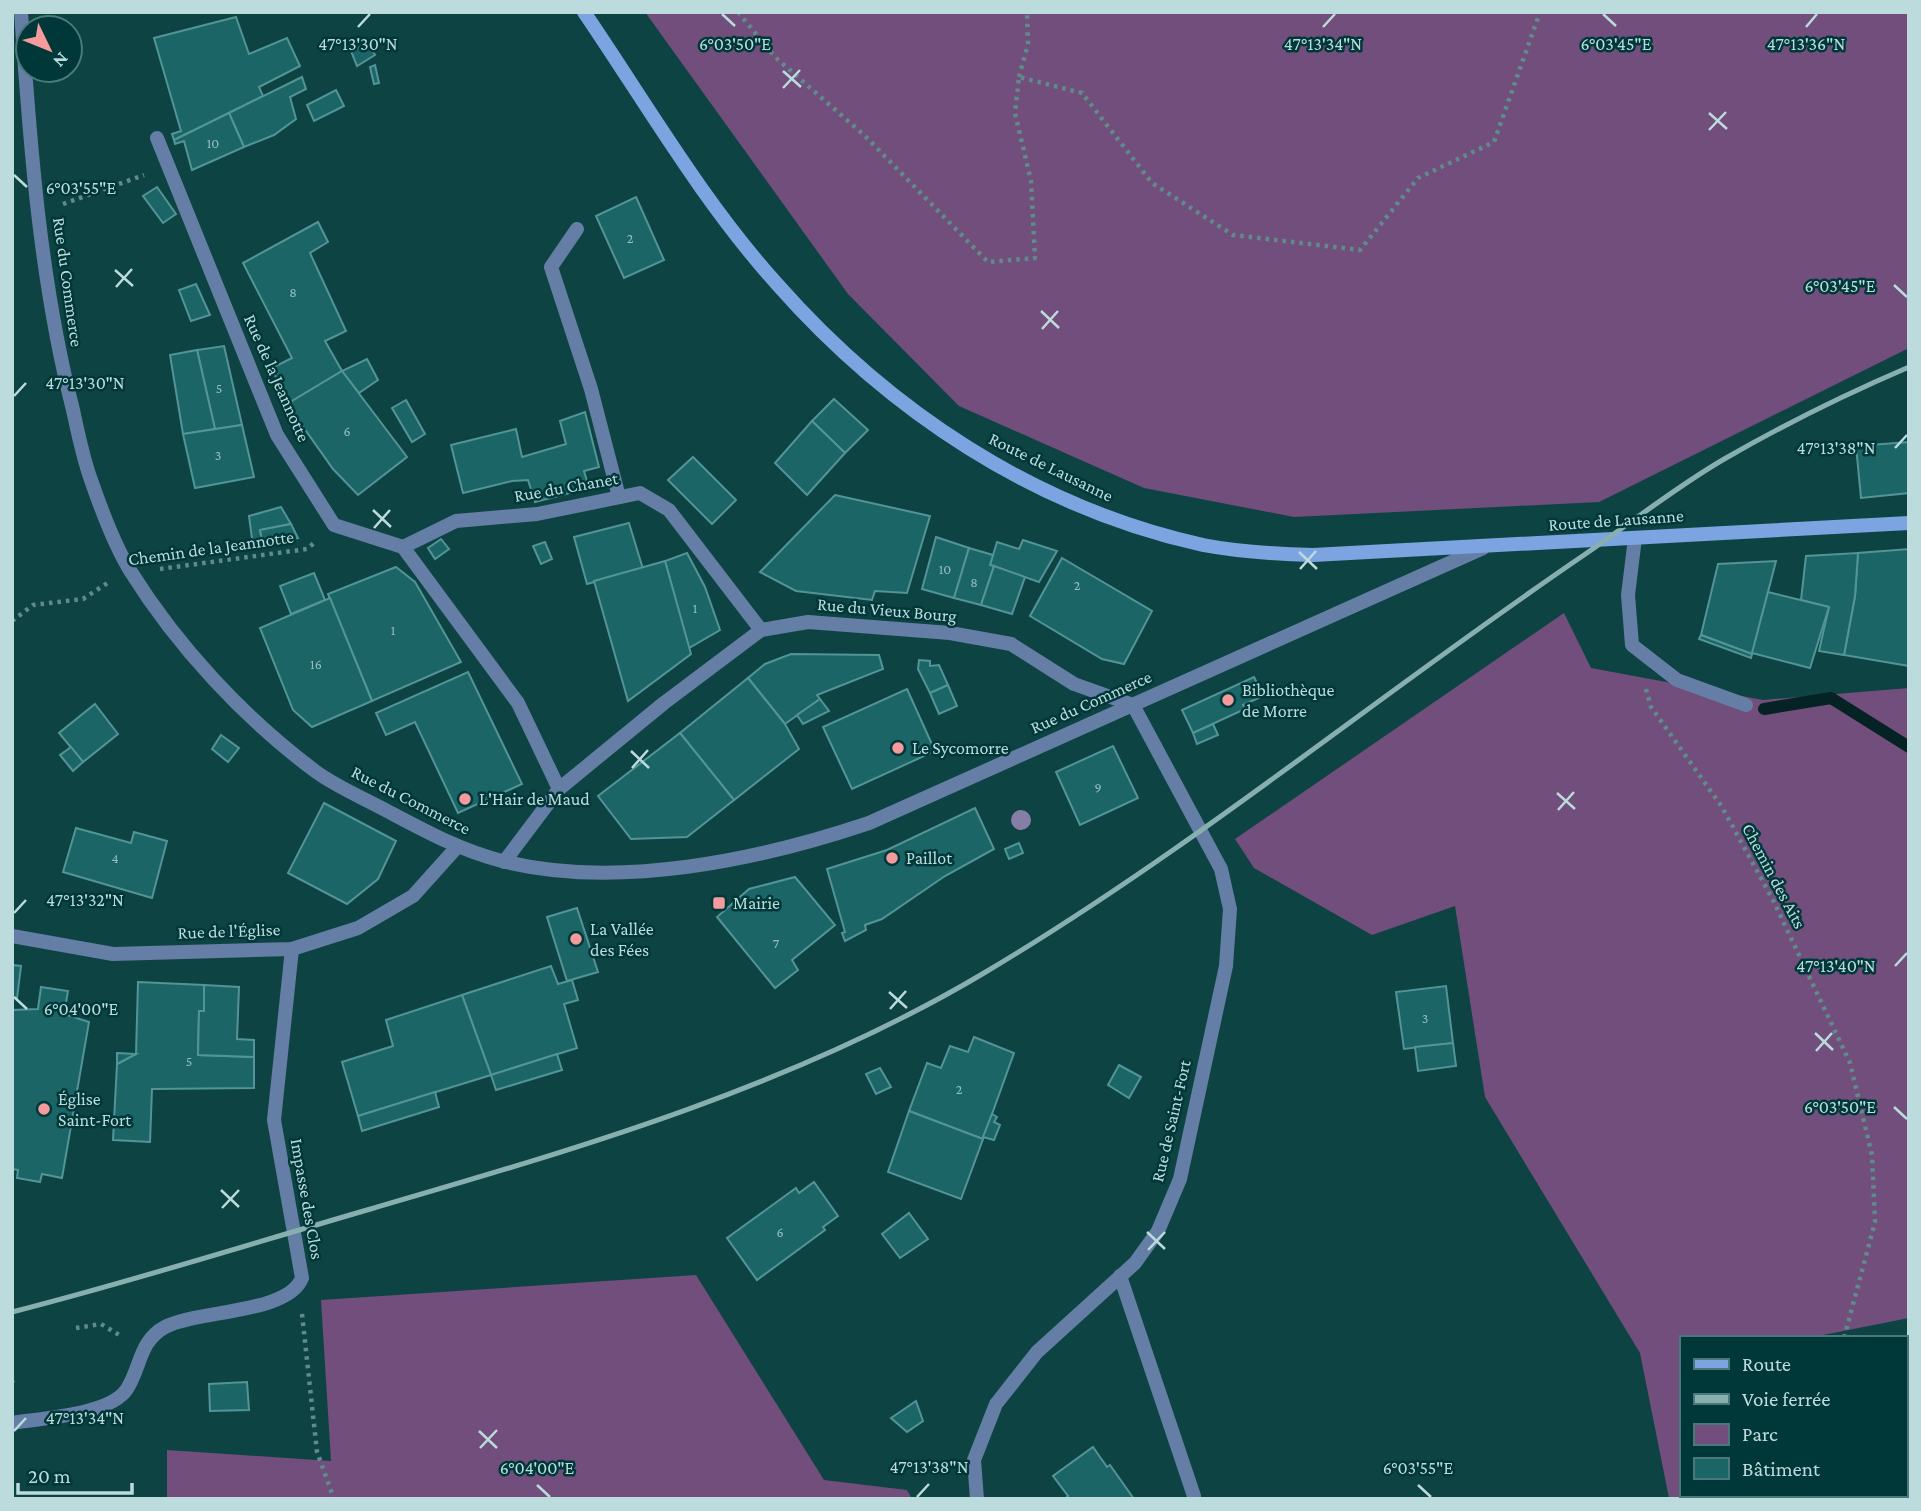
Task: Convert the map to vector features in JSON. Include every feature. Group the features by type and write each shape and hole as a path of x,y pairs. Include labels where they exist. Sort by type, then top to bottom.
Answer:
{"main road":[{"name":"Route de Lausanne","path":"583,12 718,209 775,282 837,349 884,390 937,430 1018,476 1098,514 1204,545 1254,553 1313,555 1483,548 1909,523"}],"street":[{"name":"Rue du Commerce","path":"21,12 39,213 58,352 90,478 129,570 182,643 248,714 317,773 457,847 504,862 584,872 663,869 782,850 869,823 1483,548"},
{"name":"Rue de la Jeannotte","path":"157,138 277,435 334,525"},
{"path":"577,229 551,267 591,388 620,497"},
{"name":"Rue du Chanet","path":"403,547 456,521 537,514 640,494 669,510 761,630"},
{"path":"334,525 403,547 518,703 559,789"},
{"path":"1635,538 1628,595 1633,645 1677,680 1746,705"},
{"name":"Rue du Vieux Bourg","path":"504,862 559,789 664,703 761,630 808,622 950,633 1011,644 1074,684 1133,705"},
{"name":"Rue de Saint-Fort","path":"976,1499 974,1460 996,1404 1037,1352 1135,1263 1158,1231 1180,1179 1226,966 1230,909 1221,869 1133,705"},
{"name":"Rue de l'Église","path":"12,936 113,954 292,949 358,928 413,896 457,847"},
{"name":"Impasse des Clos","path":"292,949 274,1121 302,1278 298,1287"},
{"path":"1120,1276 1194,1496"},
{"path":"12,1423 109,1406 127,1390 142,1348 165,1327 281,1298 298,1287"}],"path":[{"path":"738,12 775,57 863,135 988,262 1035,258 1031,181 1015,113 1019,77 1028,44 1027,12"},
{"path":"1019,77 1082,93 1152,183 1233,235 1360,250 1418,178 1494,142 1540,12"},
{"path":"39,213 168,167"},
{"name":"Chemin de la Jeannotte","path":"12,621 33,604 83,599 129,570 163,569 307,549 334,525"},
{"name":"Chemin des Aits","path":"1633,645 1651,707 1722,807 1774,902 1850,1063 1872,1155 1875,1222 1845,1336"},
{"path":"298,1287 317,1452 334,1499"},
{"path":"76,1328 101,1324"}],"green space":[{"path":"645,12 1909,12 1909,348 1599,502 1294,517 1144,488 959,406 848,294"},
{"path":"1564,613 1591,668 1763,700 1909,688 1909,1318 1818,1336 1680,1336 1680,1497 1790,1499 1669,1498 1640,1353 1485,1097 1455,906 1372,935 1254,868 1235,839"},
{"path":"696,1275 824,1480 907,1490 912,1499 167,1499 167,1450 331,1461 321,1300"},
{"path":"1909,1368 1909,1499 1899,1499 1907,1497"}],"building":[{"path":"236,17 249,54 287,38 300,66 259,87 263,96 174,140 172,134 181,131 154,38"},
{"path":"369,43 375,55 357,66 351,51"},
{"path":"375,65 379,83 374,84 370,67"},
{"path":"302,77 306,89 290,97 296,119 274,135 244,147 229,113"},
{"path":"336,90 344,106 314,121 307,105"},
{"path":"229,113 244,147 192,170 184,141 175,144 174,140"},
{"path":"157,187 176,214 163,223 143,196"},
{"path":"636,197 664,260 624,278 596,216"},
{"path":"318,222 328,242 310,253 346,331 325,341 342,371 287,404 272,368 292,358 243,263"},
{"path":"196,284 210,315 191,321 179,290"},
{"path":"224,346 242,425 215,429 197,350"},
{"path":"197,350 215,429 183,434 170,355"},
{"path":"367,359 378,380 359,393 342,371"},
{"path":"342,371 407,457 358,495 333,469 287,404"},
{"path":"834,399 868,430 845,453 812,421"},
{"path":"406,400 425,434 412,442 392,408"},
{"path":"585,412 599,467 584,471 589,488 535,502 528,480 512,481 463,493 451,445 516,429 522,457 566,444 560,421"},
{"path":"812,421 845,453 807,495 775,463"},
{"path":"242,425 254,477 195,488 183,434"},
{"path":"1909,442 1909,493 1861,498 1856,446"},
{"path":"693,457 736,500 712,524 668,480"},
{"path":"835,495 930,516 907,593 875,591 872,600 796,591 760,572"},
{"path":"281,507 291,524 260,530 263,545 253,546 249,516"},
{"path":"629,523 643,569 587,584 574,537"},
{"path":"291,524 298,538 263,545 260,530"},
{"path":"936,537 969,548 954,598 922,589"},
{"path":"441,539 449,549 435,559 428,548"},
{"path":"1023,540 1057,551 1039,582 990,565 997,542 1019,549"},
{"path":"545,542 552,559 541,564 533,546"},
{"path":"969,548 993,555 990,565 994,566 981,605 954,598"},
{"path":"1909,549 1909,666 1844,655 1855,596 1858,553"},
{"path":"687,553 705,587 720,630 689,648 665,561"},
{"path":"1858,553 1855,596 1844,655 1819,651 1829,607 1801,600 1806,556"},
{"path":"1062,558 1152,611 1124,664 1102,659 1030,616"},
{"path":"665,561 691,654 628,701 594,581"},
{"path":"1776,561 1752,654 1701,635 1718,564"},
{"path":"994,566 1025,577 1012,614 981,605"},
{"path":"396,567 415,582 461,662 372,701 328,594"},
{"path":"314,573 325,600 291,614 280,586"},
{"path":"1768,592 1829,607 1810,668 1752,653"},
{"path":"330,598 372,701 312,727 293,710 260,628"},
{"path":"1701,635 1752,654 1751,658 1699,639"},
{"path":"791,654 879,655 883,669 817,695 820,699 785,724 748,678 765,664"},
{"path":"919,660 930,661 930,666 939,665 948,685 930,693 918,669"},
{"path":"468,672 522,784 458,813 415,722 386,735 376,713"},
{"name":"Bibliothèque de Morre","path":"1254,677 1263,696 1243,705 1245,709 1193,733 1182,710"},
{"path":"748,678 785,724 799,749 734,800 680,733"},
{"path":"948,685 957,706 939,714 930,693"},
{"path":"907,689 935,751 852,789 823,727"},
{"path":"820,699 829,711 803,724 797,715"},
{"path":"95,704 118,734 83,762 59,733"},
{"path":"1213,724 1218,735 1197,744 1193,733"},
{"path":"680,733 734,800 687,837 631,839 598,796"},
{"path":"221,735 239,748 228,762 212,749"},
{"path":"1113,746 1138,798 1080,825 1056,772"},
{"path":"71,747 83,762 73,771 60,755"},
{"path":"324,803 396,841 378,879 347,904 288,873"},
{"path":"975,808 994,849 945,876 882,919 865,925 866,930 845,941 842,933 845,932 827,869 887,850"},
{"path":"76,828 131,843 134,832 167,841 152,898 63,872"},
{"path":"1019,843 1023,853 1009,859 1005,849"},
{"path":"795,877 835,925 792,960 798,970 775,988 717,917 749,889"},
{"path":"577,908 598,972 567,981 547,917"},
{"path":"12,965 21,966 17,998 12,998"},
{"path":"551,966 558,984 572,980 578,1000 564,1004 577,1048 491,1075 462,995"},
{"path":"138,982 204,985 204,1011 199,1011 198,1055 254,1057 254,1088 152,1089 150,1142 113,1140 117,1064 136,1054"},
{"path":"204,985 239,987 237,1039 254,1040 254,1057 198,1055 199,1011 204,1011"},
{"path":"1446,986 1453,1043 1404,1049 1396,992"},
{"name":"Église Saint-Fort","path":"41,987 68,991 64,1014 89,1022 62,1178 42,1174 40,1182 17,1178 18,1170 12,1169 12,1010 38,1009"},
{"path":"462,995 491,1075 358,1116 342,1062 393,1046 386,1020"},
{"path":"974,1037 1014,1053 983,1139 909,1111 927,1063 941,1068 950,1046 968,1052"},
{"path":"1453,1043 1456,1066 1418,1071 1415,1047"},
{"path":"117,1053 136,1054 117,1064"},
{"path":"557,1054 562,1070 496,1090 491,1075"},
{"path":"1119,1065 1141,1077 1129,1098 1108,1085"},
{"path":"880,1068 891,1087 876,1094 866,1074"},
{"path":"435,1092 439,1107 362,1131 358,1116"},
{"path":"909,1111 983,1139 961,1199 888,1172"},
{"path":"992,1114 997,1117 994,1122 1000,1125 994,1140 983,1137"},
{"path":"814,1182 838,1216 823,1227 825,1230 757,1280 727,1238 796,1188 799,1193"},
{"path":"909,1213 928,1239 900,1258 882,1234"},
{"path":"247,1382 249,1410 210,1411 209,1384"},
{"path":"916,1401 923,1421 907,1432 891,1418"},
{"path":"1907,1406 1909,1408 1907,1436"},
{"path":"1093,1447 1107,1467 1110,1465 1134,1499 1065,1499 1068,1496 1053,1476"}],"waterway":[{"path":"1764,709 1831,698 1909,747"}],"railway":[{"path":"12,1312 193,1262 609,1136 687,1110 763,1080 912,1013 984,973 1138,874 1690,480 1793,421 1909,367"}],"place":[{"name":"Bibliothèque de Morre","path":"1228,700"},
{"name":"Le Sycomorre","path":"898,748"},
{"name":"L'Hair de Maud","path":"465,799"},
{"name":"Paillot","path":"892,858"},
{"name":"Mairie","path":"719,903"},
{"name":"La Vallée des Fées","path":"576,939"},
{"name":"Église Saint-Fort","path":"44,1109"}]}
